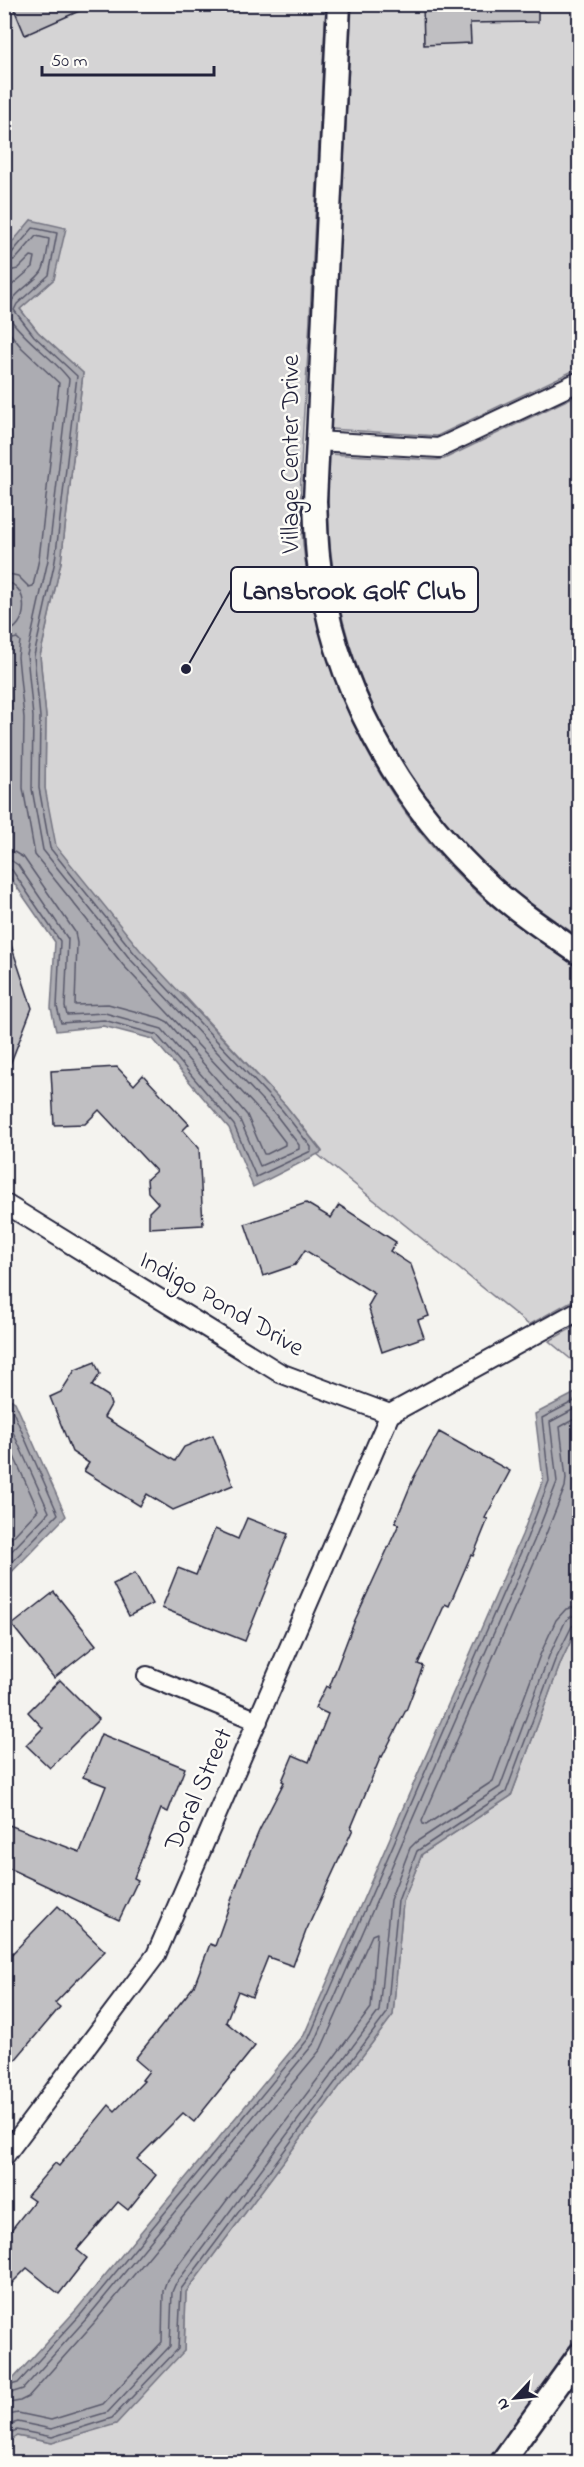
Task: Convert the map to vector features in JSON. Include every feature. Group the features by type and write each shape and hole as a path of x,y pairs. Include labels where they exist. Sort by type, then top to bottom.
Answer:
{"street":[{"name":"Village Center Drive","path":"339,4 316,441 315,501 318,557 335,642 364,717 405,790 433,827 459,856 500,895 579,954"},
{"path":"316,441 439,448 579,381"},
{"name":"Indigo Pond Drive","path":"4,1203 280,1374 390,1414"},
{"path":"390,1414 579,1310"},
{"name":"Doral Street","path":"4,2157 156,1955 390,1414"},
{"path":"147,1676 258,1720"},
{"path":"502,2463 579,2354"}],"shaded area":[{"path":"4,5 326,5 302,449 301,506 305,560 314,608 327,656 343,701 364,746 389,788 417,828 449,865 484,899 579,968 579,1291 575,1299 529,1325 317,1154 322,1151 286,1106 181,992 177,997 124,931 60,881 45,788 46,717 40,656 61,562 83,373 38,332 20,309 54,279 31,220 5,252"},
{"path":"352,5 579,5 579,368 437,436 330,429"},
{"path":"579,394 579,937 511,889 468,849 410,774 386,733 366,690 350,646 338,600 331,554 328,504 329,454 444,459"},
{"path":"579,1324 579,1366 549,1341"},
{"path":"579,1623 579,2333 487,2462 5,2462 5,2442 16,2436 52,2443 184,2351 186,2292 393,2015 403,1902 422,1854 511,1796 561,1662"}],"water":[{"path":"31,220 66,228 54,279 20,309 38,332 83,373 61,562 40,656 46,717 45,788 56,846 140,950 286,1106 322,1152 253,1187 229,1128 153,1039 103,1026 56,1031 51,1008 55,942 5,870 4,630 10,607 4,581 4,252"},
{"path":"579,1391 579,1623 561,1662 511,1796 422,1854 403,1902 393,2015 186,2292 184,2351 116,2424 52,2443 17,2436 5,2442 5,2382 13,2379 77,2309 304,2035 522,1535 543,1480 535,1414"},
{"path":"5,1396 15,1402 66,1516 5,1579"}],"building":[{"path":"12,4 95,4 25,35"},
{"path":"423,4 538,4 538,22 470,23 471,43 424,45"},
{"path":"4,936 8,936 32,1008 6,1075"},
{"path":"117,1067 134,1085 143,1075 189,1124 183,1130 199,1148 203,1225 149,1228 149,1212 158,1203 148,1192 147,1179 156,1171 99,1110 85,1124 54,1125 51,1071"},
{"path":"306,1203 331,1218 339,1205 396,1242 390,1251 411,1265 429,1316 418,1320 424,1337 382,1352 368,1306 375,1294 305,1250 295,1265 263,1276 245,1224"},
{"path":"95,1362 100,1374 92,1386 108,1396 111,1405 104,1417 175,1461 184,1447 213,1435 233,1485 173,1510 147,1494 140,1506 84,1471 89,1463 72,1452 50,1397 61,1392 75,1370"},
{"path":"439,1432 510,1471 485,1518 488,1519 473,1556 471,1555 449,1606 445,1604 418,1664 423,1666 407,1708 381,1756 351,1828 353,1829 306,1931 293,1966 268,1957 252,1997 238,1991 226,2022 255,2046 194,2122 183,2113 137,2159 156,2175 128,2210 118,2202 77,2250 87,2258 59,2294 27,2268 4,2291 4,2239 34,2201 27,2196 55,2163 59,2166 109,2105 115,2111 144,2081 142,2080 149,2071 135,2059 194,1986 210,1944 215,1946 238,1881 259,1831 284,1782 282,1781 293,1755 309,1762 328,1714 315,1708 326,1686 329,1688 355,1620 399,1524 395,1523 414,1477"},
{"path":"247,1518 288,1534 245,1641 162,1608 178,1568 196,1575 215,1529 238,1539"},
{"path":"135,1573 152,1604 129,1616 113,1584"},
{"path":"54,1592 96,1645 54,1678 12,1625"},
{"path":"60,1680 99,1719 50,1768 26,1745 43,1728 28,1712"},
{"path":"101,1734 185,1768 168,1812 161,1809 134,1878 138,1880 119,1920 4,1866 4,1823 80,1852 106,1786 83,1777"},
{"path":"58,1906 105,1951 55,2003 60,2007 4,2073 4,1962"}],"place":[{"name":"Lansbrook Golf Club","path":"186,669"}]}
